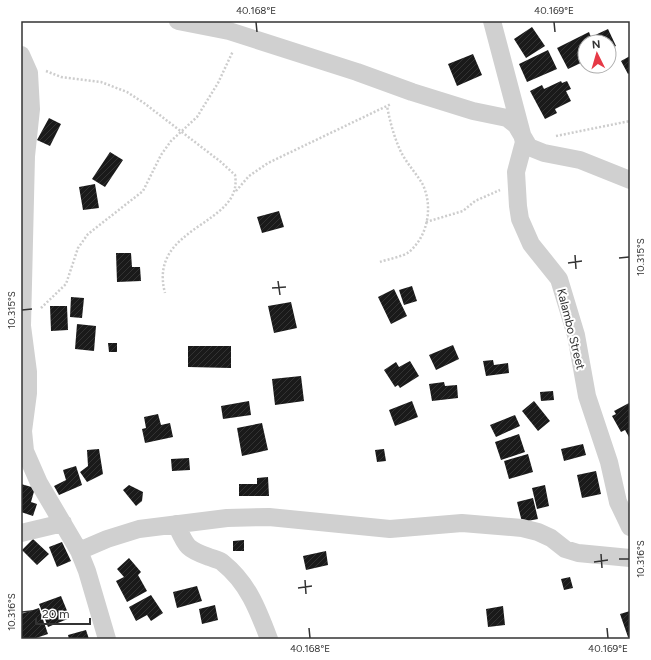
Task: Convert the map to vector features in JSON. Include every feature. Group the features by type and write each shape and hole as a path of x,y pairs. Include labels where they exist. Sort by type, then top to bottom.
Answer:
{"street":[{"path":"178,21 213,27 243,35 412,92 473,111 507,118 516,125 524,142 529,147 580,160 630,180"},
{"path":"492,21 524,142"},
{"path":"23,59 31,85 32,109 25,176 22,326 28,372 28,393 23,431 25,451 39,483 63,522 87,571 107,639"},
{"name":"Kalambo Street","path":"524,142 517,163 516,186 518,206 524,231 531,244 559,279 576,335 587,396 609,462 618,502 630,527"},
{"path":"78,551 107,539 139,529 227,518 269,517 390,529 476,523 538,532 551,538 565,549 578,553 630,558"},
{"path":"21,533 63,522"},
{"path":"176,524 184,543 193,552 221,561 236,573 250,592 269,639"}],"path":[{"path":"22,326 51,296 66,284 78,248 88,234 142,191 161,155 180,131 193,123 197,118 243,35"},
{"path":"23,59 48,72 62,77 93,80 111,85 144,103 232,171 236,182 235,192"},
{"path":"164,293 161,279 162,266 168,253 186,235 220,210 232,198 235,192 249,176 268,163 387,106 412,92"},
{"path":"380,262 408,253 421,234 429,214 428,198 415,172 402,153 391,127 387,106"},
{"path":"524,142 537,138 564,135 630,121"},
{"path":"426,222 454,215 463,211 489,194 516,186"}],"building":[{"path":"532,27 545,46 526,58 514,39"},
{"path":"608,29 610,34 597,34"},
{"path":"577,38 577,65 568,69 557,48"},
{"path":"548,50 557,69 527,82 519,64"},
{"path":"473,54 482,75 457,86 448,64"},
{"path":"630,56 630,73 628,74 621,61"},
{"path":"561,81 562,83 567,81 571,89 566,91 571,101 555,109 557,113 545,119 530,91 542,85 544,89"},
{"path":"49,118 61,124 50,146 37,140"},
{"path":"110,152 123,160 105,187 92,179"},
{"path":"95,184 99,208 83,210 79,187"},
{"path":"279,211 284,227 262,233 257,217"},
{"path":"116,253 131,253 132,267 140,267 141,281 117,282"},
{"path":"412,286 417,301 404,305 399,290"},
{"path":"394,289 407,316 391,324 378,297"},
{"path":"71,297 84,298 82,318 70,317"},
{"path":"291,302 297,328 274,333 268,306"},
{"path":"50,306 67,306 68,330 51,331"},
{"path":"77,324 96,326 94,351 75,349"},
{"path":"108,343 117,343 117,352 109,352"},
{"path":"453,345 459,359 436,370 429,355"},
{"path":"188,346 231,346 231,368 188,367"},
{"path":"493,360 494,365 508,363 509,373 486,376 483,361"},
{"path":"410,361 419,376 400,388 398,385 395,387 384,370 396,362 399,367"},
{"path":"301,376 304,401 275,405 272,379"},
{"path":"444,382 445,386 457,385 458,398 432,401 429,384"},
{"path":"553,391 554,400 541,401 540,392"},
{"path":"249,401 251,415 223,419 221,406"},
{"path":"412,401 418,417 395,426 389,410"},
{"path":"534,401 550,421 538,431 522,411"},
{"path":"629,403 630,437 625,430 621,432 612,416 616,414 614,411"},
{"path":"158,414 161,425 170,423 173,437 145,443 142,429 146,428 144,417"},
{"path":"515,415 520,426 496,437 490,425"},
{"path":"262,423 268,450 242,456 237,428"},
{"path":"519,434 525,452 501,460 495,442"},
{"path":"583,444 586,455 564,461 561,449"},
{"path":"99,449 103,474 87,482 80,472 88,466 87,450"},
{"path":"384,449 386,461 377,462 375,450"},
{"path":"528,454 533,472 509,479 504,461"},
{"path":"189,458 190,470 172,471 171,459"},
{"path":"76,466 82,485 59,495 54,486 66,480 63,470"},
{"path":"596,471 601,494 582,498 577,475"},
{"path":"268,477 269,496 239,496 239,484 257,484 257,478"},
{"path":"21,484 35,488 31,502 37,504 33,516 21,512"},
{"path":"129,485 143,492 142,501 136,506 123,490"},
{"path":"545,485 549,506 537,509 532,488"},
{"path":"533,498 538,519 522,522 517,502"},
{"path":"33,539 49,554 37,565 22,550"},
{"path":"244,540 244,551 233,551 233,541"},
{"path":"62,542 71,561 57,567 49,547"},
{"path":"326,551 328,565 306,570 303,556"},
{"path":"129,558 141,572 138,575 147,591 127,602 116,581 124,577 117,569"},
{"path":"570,577 573,588 564,590 561,579"},
{"path":"197,586 202,601 177,608 173,592"},
{"path":"151,595 163,613 151,621 147,615 136,621 129,607"},
{"path":"61,596 70,618 48,627 39,604"},
{"path":"215,605 218,620 202,624 199,609"},
{"path":"503,606 505,625 488,627 486,609"},
{"path":"39,608 48,634 33,639 21,639 21,614"},
{"path":"630,611 630,637 628,637 620,614"},
{"path":"86,630 89,639 69,639 68,635"}]}
